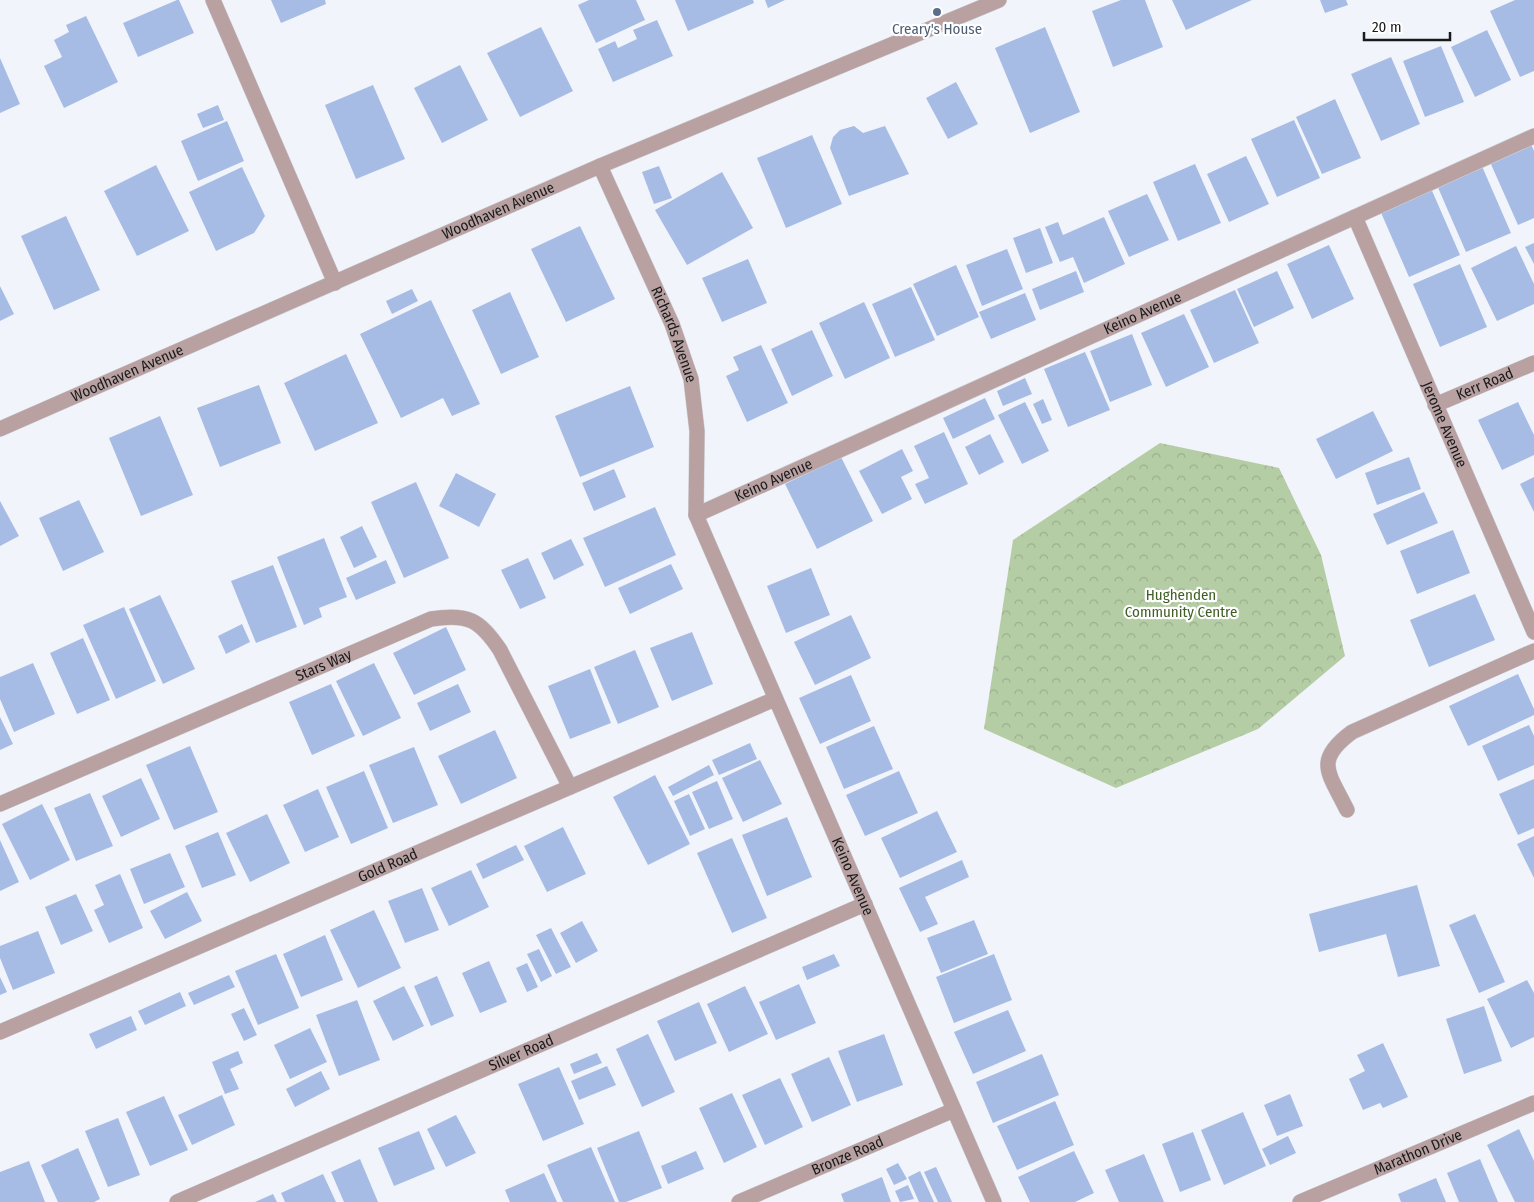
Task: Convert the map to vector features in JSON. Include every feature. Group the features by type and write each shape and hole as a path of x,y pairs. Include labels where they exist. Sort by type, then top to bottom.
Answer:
{"street":[{"path":"213,0 335,283"},
{"name":"Woodhaven Avenue","path":"0,429 600,166 999,0"},
{"name":"Keino Avenue","path":"994,1202 696,515 1534,136"},
{"name":"Richards Avenue","path":"600,166 672,324 691,379 697,431 696,515"},
{"name":"Jerome Avenue","path":"1354,217 1534,632"},
{"name":"Kerr Road","path":"1436,404 1534,363"},
{"name":"Stars Way","path":"0,804 432,619 449,616 464,617 487,631 500,650 570,787"},
{"path":"1347,810 1328,765 1328,755 1334,745 1352,732 1534,651"},
{"name":"Gold Road","path":"0,1032 775,699"},
{"name":"Silver Road","path":"177,1202 865,904"},
{"name":"Marathon Drive","path":"1300,1202 1534,1103"},
{"name":"Bronze Road","path":"740,1202 954,1110"}],"green space":[{"name":"Hughenden Community Centre","path":"1160,443 1279,468 1321,555 1345,656 1258,729 1116,788 984,729 1013,540"}],"building":[{"path":"179,0 194,33 138,57 123,23"},
{"path":"271,0 325,0 326,4 281,23"},
{"path":"589,0 636,0 645,20 596,43 578,5"},
{"path":"675,0 753,0 754,3 688,31"},
{"path":"765,0 785,0 768,8"},
{"path":"1121,0 1145,0 1163,47 1113,67 1092,11"},
{"path":"1172,0 1252,0 1186,30"},
{"path":"1320,0 1346,0 1348,5 1325,13"},
{"path":"1515,0 1534,0 1534,71 1520,77 1490,11"},
{"path":"86,16 118,82 64,108 44,66 62,57 54,40 69,32 66,25"},
{"path":"657,20 673,56 613,82 598,49 615,41 618,48 637,39 633,30"},
{"path":"541,27 573,91 520,117 487,53"},
{"path":"1045,27 1080,112 1030,133 995,48"},
{"path":"1487,30 1511,80 1475,97 1451,47"},
{"path":"1441,46 1464,102 1425,117 1403,61"},
{"path":"1391,57 1420,124 1381,141 1351,74"},
{"path":"0,58 20,104 0,113"},
{"path":"460,65 488,120 442,143 414,88"},
{"path":"956,82 978,124 948,139 926,98"},
{"path":"373,85 405,159 356,179 325,105"},
{"path":"1335,99 1361,158 1322,174 1296,117"},
{"path":"218,105 224,120 203,128 197,114"},
{"path":"1294,120 1320,178 1277,197 1251,139"},
{"path":"227,121 244,161 198,181 181,141"},
{"path":"854,126 863,133 885,126 909,174 849,196 830,148 833,137 840,130"},
{"path":"812,135 842,204 786,228 757,158"},
{"path":"1531,144 1534,151 1534,218 1518,225 1490,162"},
{"path":"1246,156 1269,204 1229,222 1207,174"},
{"path":"1195,164 1221,223 1178,241 1153,182"},
{"path":"1481,164 1511,233 1466,252 1436,183"},
{"path":"156,165 189,231 137,256 104,191"},
{"path":"659,166 672,198 654,204 642,172"},
{"path":"242,167 265,216 254,233 216,251 189,192"},
{"path":"722,172 753,228 687,265 655,210"},
{"path":"1430,186 1460,255 1409,277 1379,208"},
{"path":"1147,194 1169,240 1129,257 1108,211"},
{"path":"66,216 100,290 54,310 21,236"},
{"path":"1104,217 1125,264 1084,283 1073,257 1060,262 1045,227 1058,222 1063,235"},
{"path":"580,226 615,299 566,322 531,249"},
{"path":"1040,228 1053,263 1026,273 1013,238"},
{"path":"1534,243 1534,264 1525,247"},
{"path":"1329,245 1354,299 1312,319 1287,264"},
{"path":"1516,246 1534,284 1534,304 1497,321 1471,268"},
{"path":"1007,249 1023,289 982,306 966,265"},
{"path":"748,259 767,303 722,322 702,278"},
{"path":"1460,264 1487,327 1440,347 1413,284"},
{"path":"956,265 979,317 937,336 913,284"},
{"path":"1076,271 1084,292 1040,310 1032,289"},
{"path":"1277,271 1294,308 1254,327 1237,289"},
{"path":"0,286 14,314 0,321"},
{"path":"911,287 935,340 895,357 872,304"},
{"path":"412,289 418,301 392,314 386,301"},
{"path":"1235,290 1259,343 1214,363 1190,310"},
{"path":"510,292 539,357 501,374 472,310"},
{"path":"1025,293 1036,320 991,339 979,312"},
{"path":"431,300 480,404 452,416 443,398 401,418 360,334"},
{"path":"864,302 890,358 845,379 819,323"},
{"path":"1184,314 1209,367 1166,387 1141,333"},
{"path":"812,330 833,376 792,396 771,349"},
{"path":"1132,334 1152,385 1110,402 1090,351"},
{"path":"761,345 788,403 747,422 726,376 739,370 733,357"},
{"path":"1085,352 1110,410 1068,427 1044,369"},
{"path":"346,354 378,423 315,451 284,383"},
{"path":"1025,378 1032,394 1003,406 997,391"},
{"path":"259,385 281,443 220,467 197,408"},
{"path":"630,386 654,447 580,477 555,416"},
{"path":"985,398 995,419 953,439 943,418"},
{"path":"1043,399 1052,420 1042,424 1033,404"},
{"path":"1025,402 1049,451 1022,464 998,415"},
{"path":"1518,402 1534,435 1534,455 1502,470 1478,420"},
{"path":"1373,411 1393,451 1336,479 1316,439"},
{"path":"160,416 193,495 141,516 109,438"},
{"path":"944,432 968,484 925,504 915,484 929,478 914,446"},
{"path":"990,434 1004,462 979,475 965,447"},
{"path":"902,449 913,471 901,477 912,499 882,514 859,471"},
{"path":"841,457 873,521 817,549 785,484"},
{"path":"1409,457 1421,489 1377,505 1365,473"},
{"path":"614,469 626,497 594,511 582,483"},
{"path":"456,473 496,494 479,527 439,506"},
{"path":"1534,477 1534,512 1520,484"},
{"path":"416,482 449,558 404,578 371,502"},
{"path":"1424,492 1438,523 1387,545 1373,514"},
{"path":"79,500 104,552 63,571 39,518"},
{"path":"0,501 19,536 0,546"},
{"path":"655,507 676,555 605,587 583,538"},
{"path":"362,526 377,557 354,568 340,537"},
{"path":"1453,530 1470,573 1417,594 1400,551"},
{"path":"324,538 347,597 319,608 322,617 304,625 277,557"},
{"path":"571,539 584,565 554,580 541,553"},
{"path":"528,558 546,598 520,609 501,570"},
{"path":"386,560 396,583 356,600 346,578"},
{"path":"671,564 683,589 630,614 618,588"},
{"path":"273,565 297,627 256,643 231,581"},
{"path":"811,568 830,615 786,633 767,586"},
{"path":"1475,594 1495,640 1429,667 1410,620"},
{"path":"160,595 195,669 163,684 129,609"},
{"path":"124,607 156,681 116,699 83,625"},
{"path":"851,615 871,658 815,685 794,642"},
{"path":"242,624 250,642 226,654 218,636"},
{"path":"446,627 466,670 414,695 393,653"},
{"path":"692,632 713,684 672,701 650,648"},
{"path":"83,638 110,700 77,714 50,653"},
{"path":"635,650 659,707 618,724 594,667"},
{"path":"33,663 55,714 14,732 0,699 0,677"},
{"path":"374,663 401,718 363,736 336,681"},
{"path":"590,669 611,723 570,739 548,686"},
{"path":"1518,674 1534,709 1534,715 1468,746 1449,706"},
{"path":"851,675 871,721 820,744 799,698"},
{"path":"331,684 355,736 312,755 289,702"},
{"path":"458,684 471,712 430,731 417,703"},
{"path":"0,717 13,744 0,750"},
{"path":"1529,725 1534,736 1534,765 1498,781 1482,746"},
{"path":"874,726 893,769 844,789 826,747"},
{"path":"495,730 517,778 461,804 438,756"},
{"path":"750,743 757,759 719,775 712,760"},
{"path":"190,746 218,812 174,830 146,765"},
{"path":"414,747 438,805 393,823 369,765"},
{"path":"760,760 782,804 743,822 722,778"},
{"path":"709,765 714,775 673,796 668,787"},
{"path":"364,771 388,828 351,844 326,787"},
{"path":"899,771 918,813 865,836 846,795"},
{"path":"655,775 690,844 648,865 613,797"},
{"path":"141,778 160,819 121,837 102,796"},
{"path":"1534,779 1534,828 1518,835 1499,794"},
{"path":"717,781 733,819 709,829 692,792"},
{"path":"318,789 339,837 305,852 283,805"},
{"path":"90,793 113,846 76,861 54,808"},
{"path":"689,794 705,829 690,836 674,801"},
{"path":"42,804 70,860 30,880 2,824"},
{"path":"937,811 957,852 900,878 881,838"},
{"path":"267,814 290,863 250,882 226,833"},
{"path":"787,817 812,877 767,896 742,835"},
{"path":"563,827 586,874 547,892 524,846"},
{"path":"218,832 236,875 202,888 185,846"},
{"path":"1534,836 1534,878 1517,844"},
{"path":"732,838 767,918 732,933 697,853"},
{"path":"0,840 19,882 0,891"},
{"path":"516,845 524,860 483,879 476,864"},
{"path":"170,853 185,887 144,904 130,869"},
{"path":"962,860 969,877 925,897 938,924 920,932 899,888"},
{"path":"471,870 489,907 449,926 431,888"},
{"path":"120,874 143,928 109,943 94,910 104,905 95,885"},
{"path":"1417,885 1440,966 1398,977 1386,934 1319,952 1309,914"},
{"path":"422,888 439,930 405,943 388,901"},
{"path":"187,892 202,921 165,939 150,911"},
{"path":"76,894 93,931 61,945 45,907"},
{"path":"374,910 401,968 358,988 330,930"},
{"path":"1475,914 1505,982 1479,993 1449,925"},
{"path":"974,920 988,954 941,973 927,938"},
{"path":"582,921 598,951 576,963 560,933"},
{"path":"551,928 571,967 556,974 536,935"},
{"path":"38,931 55,973 13,990 0,958 0,946"},
{"path":"325,935 343,980 301,997 283,954"},
{"path":"539,949 552,976 541,982 527,954"},
{"path":"276,954 299,1008 258,1025 235,971"},
{"path":"834,954 840,966 807,980 802,967"},
{"path":"994,954 1012,1000 954,1023 936,977"},
{"path":"489,961 507,1002 480,1013 462,973"},
{"path":"527,963 538,987 527,992 516,968"},
{"path":"229,975 235,987 194,1005 188,993"},
{"path":"437,976 454,1016 431,1026 414,986"},
{"path":"0,977 7,992 0,995"},
{"path":"1527,980 1534,993 1534,1037 1511,1048 1487,999"},
{"path":"799,984 816,1023 776,1040 759,1002"},
{"path":"404,986 424,1026 393,1041 373,1001"},
{"path":"745,986 768,1034 729,1052 707,1004"},
{"path":"180,992 186,1006 145,1025 138,1011"},
{"path":"357,1000 380,1060 339,1076 316,1015"},
{"path":"699,1002 717,1043 675,1061 657,1021"},
{"path":"1484,1006 1502,1061 1464,1074 1446,1019"},
{"path":"244,1008 257,1035 244,1041 231,1014"},
{"path":"1008,1010 1026,1051 973,1074 954,1032"},
{"path":"131,1016 137,1030 96,1049 89,1034"},
{"path":"310,1028 327,1062 290,1079 274,1045"},
{"path":"648,1034 675,1092 642,1107 616,1049"},
{"path":"884,1034 903,1085 857,1102 838,1051"},
{"path":"1383,1043 1408,1097 1383,1108 1380,1103 1363,1110 1349,1079 1365,1071 1357,1055"},
{"path":"238,1051 243,1063 230,1069 239,1089 225,1094 212,1062"},
{"path":"597,1053 602,1063 574,1074 570,1064"},
{"path":"1042,1054 1059,1095 993,1123 976,1082"},
{"path":"829,1057 851,1105 812,1122 791,1074"},
{"path":"607,1066 616,1085 579,1100 571,1081"},
{"path":"559,1067 584,1124 543,1141 518,1084"},
{"path":"321,1071 330,1089 295,1107 286,1089"},
{"path":"780,1078 803,1127 765,1145 742,1095"},
{"path":"732,1093 757,1147 724,1163 699,1108"},
{"path":"1290,1094 1303,1126 1277,1136 1264,1105"},
{"path":"222,1095 235,1125 192,1145 178,1115"},
{"path":"164,1096 188,1150 150,1166 126,1112"},
{"path":"1055,1101 1074,1145 1017,1170 997,1126"},
{"path":"1243,1112 1266,1166 1224,1185 1201,1130"},
{"path":"456,1115 476,1153 446,1167 427,1129"},
{"path":"118,1118 140,1175 108,1187 85,1131"},
{"path":"1519,1129 1534,1161 1534,1202 1515,1202 1487,1145"},
{"path":"419,1131 435,1169 394,1186 378,1148"},
{"path":"639,1131 662,1188 626,1202 619,1202 597,1148"},
{"path":"1193,1132 1211,1180 1180,1192 1162,1144"},
{"path":"1288,1136 1296,1153 1270,1165 1262,1149"},
{"path":"591,1147 615,1202 563,1202 547,1165"},
{"path":"78,1148 100,1199 94,1202 58,1202 41,1165"},
{"path":"696,1151 704,1169 668,1184 661,1166"},
{"path":"1074,1151 1094,1193 1075,1202 1030,1202 1018,1177"},
{"path":"1144,1154 1164,1202 1119,1202 1105,1170"},
{"path":"360,1159 378,1202 344,1202 331,1172"},
{"path":"1480,1159 1498,1202 1459,1202 1447,1173"},
{"path":"29,1161 45,1202 0,1202 0,1172"},
{"path":"898,1163 907,1179 894,1185 886,1169"},
{"path":"936,1167 952,1202 938,1202 924,1172"},
{"path":"920,1171 934,1202 919,1202 908,1177"},
{"path":"544,1173 557,1202 510,1202 505,1190"},
{"path":"323,1174 336,1202 285,1202 281,1193"},
{"path":"882,1177 891,1202 844,1202 841,1194"},
{"path":"1436,1178 1446,1202 1401,1202 1398,1194"},
{"path":"908,1185 914,1199 900,1202 895,1191"},
{"path":"273,1194 277,1202 255,1202"}],"place":[{"name":"Creary's House","path":"937,12"}]}
